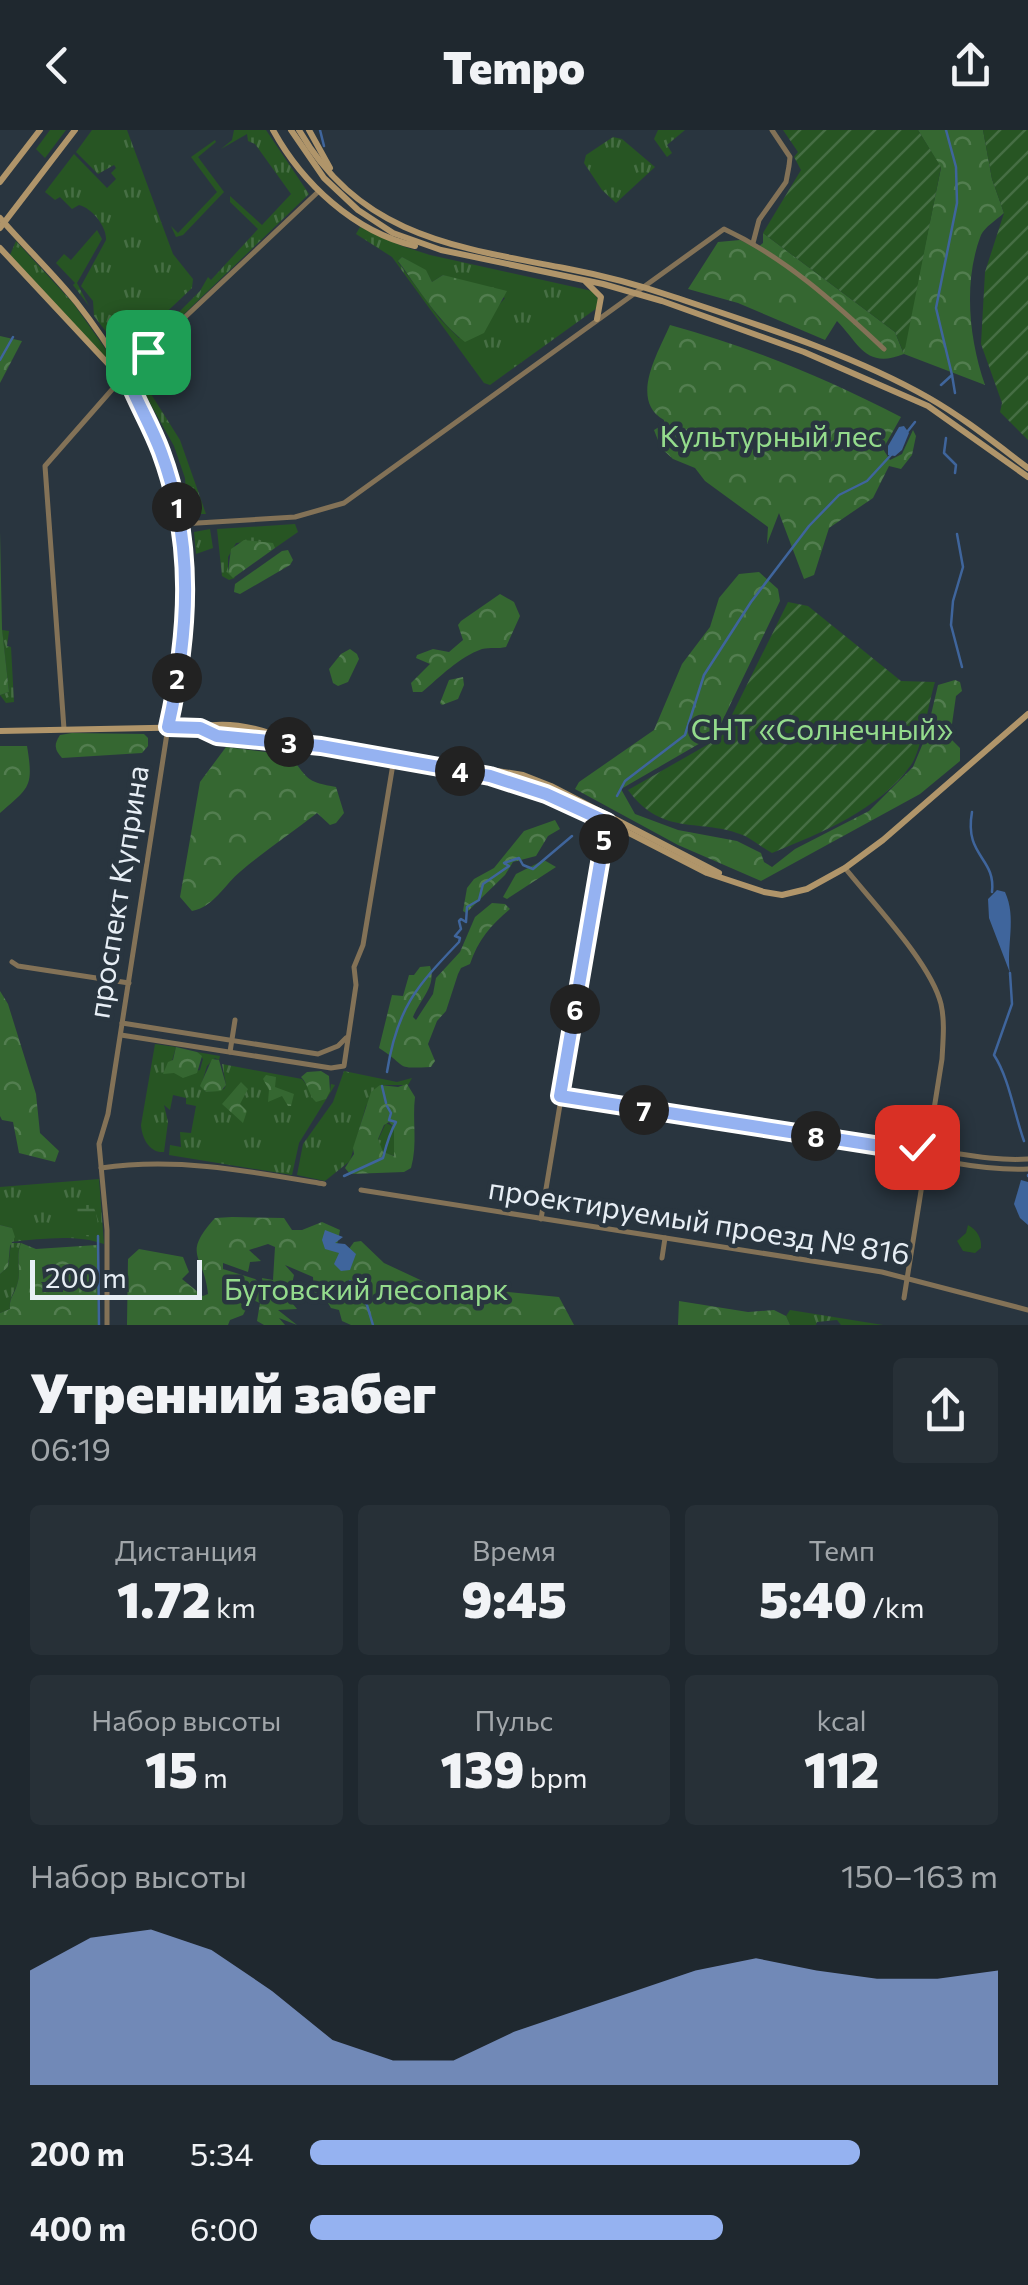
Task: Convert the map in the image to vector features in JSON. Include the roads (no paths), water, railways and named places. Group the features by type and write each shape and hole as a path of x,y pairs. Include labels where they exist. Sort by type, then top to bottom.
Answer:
{"main road":[{"path":"0,182 40,130"},
{"path":"1,223 74,130"},
{"path":"273,130 293,162 319,191 349,216 383,236 403,244 634,293 754,333 884,384 938,412 1028,477"},
{"path":"291,130 312,165 358,210 394,233 441,250"},
{"path":"299,130 318,160 372,212 419,235 642,288 807,345 918,392 1028,468"},
{"path":"309,130 342,185"},
{"name":"проспект Куприна","path":"1,223 74,300 131,387 161,451 181,524 187,609 168,727"},
{"name":"проспект Куприна","path":"0,248 124,376"},
{"path":"585,281 601,297 598,319"},
{"path":"0,731 200,728 219,724 247,727 293,742 523,775 708,873 782,895 808,889 846,868 1028,714"},
{"path":"200,728 217,736 259,743 293,742"}],"street":[{"path":"753,243 759,220 786,182 789,166 790,157 772,130"},
{"path":"64,729 45,466 124,376 319,191"},
{"path":"181,524 295,517 344,503 724,230 753,243 814,285 884,349"},
{"name":"проспект Куприна","path":"107,1325 107,1230 99,1144 108,1114 168,727"},
{"path":"120,1035 344,1066 356,988 354,966 362,946 394,758"},
{"path":"541,1218 608,819"},
{"path":"846,868 929,978 944,1019 942,1059 904,1298"},
{"path":"12,962 129,983"},
{"path":"230,1052 235,1020"},
{"path":"122,1023 321,1054 348,1036"},
{"path":"560,1096 1002,1169 1028,1169"},
{"path":"880,1146 927,1148 998,1159 1028,1158"},
{"path":"101,1172 133,1164 178,1163 324,1184"},
{"name":"проектируемый проезд № 816","path":"360,1190 907,1277 1028,1310"},
{"path":"662,1258 665,1238"}],"water":[{"path":"904,426 909,433 902,450 895,456 888,455 888,446 899,427"},
{"path":"997,890 1005,892 1010,912 1010,973 989,918 988,899"},
{"path":"1021,1180 1028,1182 1028,1225 1014,1204"},
{"path":"325,1230 343,1237 335,1243 345,1244 356,1254 350,1270 341,1271 334,1264 339,1253 325,1249"}],"waterway":[{"path":"320,130 324,146"},
{"path":"941,385 952,375 936,308 957,203 956,167 946,130"},
{"path":"0,360 13,337"},
{"path":"952,375 955,393"},
{"path":"907,432 915,422"},
{"path":"946,438 944,453 956,465 955,473"},
{"path":"617,796 625,781 685,735 704,675 751,602 809,526 839,495 867,481 891,455"},
{"path":"957,534 963,567 951,625 962,667"},
{"path":"972,812 972,839 989,871 992,892"},
{"path":"387,1072 403,1015 420,986 459,942 460,938 455,936 461,929 459,921 466,922 467,907 479,900 483,884 509,866 504,863 519,858 523,865 533,869 572,836"},
{"path":"1010,973 1012,1004 994,1055 1024,1141"},
{"path":"382,1086 386,1103"},
{"path":"344,1176 383,1158 396,1122 389,1120 387,1106"},
{"path":"98,1236 99,1325"},
{"path":"350,1281 348,1285 367,1305 373,1325"}],"park label":[{"name":"Культурный лес","path":"771,437"},
{"name":"СНТ «Солнечный»","path":"822,730"},
{"name":"Бутовский лесопарк","path":"366,1290"}]}
